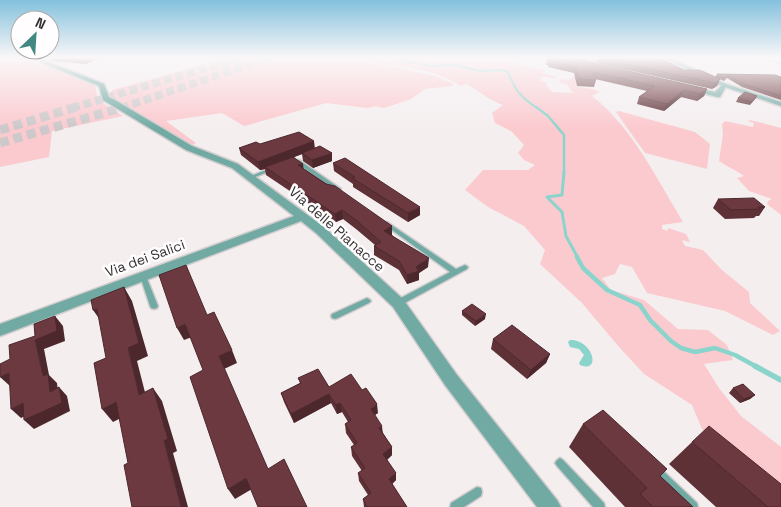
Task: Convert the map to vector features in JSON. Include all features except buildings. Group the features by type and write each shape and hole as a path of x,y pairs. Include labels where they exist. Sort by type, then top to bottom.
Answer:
{"street":[{"name":"Via delle Pianacce","path":"91,81 102,85 106,98 189,148 234,166 248,178 261,184 320,230 398,303 451,380 550,507"},
{"path":"715,81 781,104"},
{"path":"680,87 717,95 724,85"},
{"name":"Via dei Salici","path":"0,330 78,304 143,276 204,257 301,217"}],"lane":[{"path":"288,164 304,158"},
{"path":"296,161 341,192"},
{"path":"248,178 280,166"},
{"path":"379,218 455,272"},
{"path":"398,303 465,267"},
{"path":"143,276 154,306"},
{"path":"335,316 367,301"},
{"path":"644,460 693,507"},
{"path":"560,463 600,507"},
{"path":"455,507 477,492"}],"shaded area":[{"path":"0,81 82,81 95,86 98,100 123,116 52,131 49,157 0,167"},
{"path":"146,81 446,81 454,84 452,86 425,89 411,99 384,108 326,103 244,126 222,113 166,121 196,143 190,146 114,99 112,90"},
{"path":"452,81 542,81 547,83 552,92 574,93 568,85 559,81 583,81 582,83 574,85 600,92 592,96 632,138 683,222 662,225 662,229 668,231 668,228 686,234 690,242 682,240 685,246 703,250 722,270 749,292 750,303 780,331 773,335 725,311 647,293 632,267 620,264 615,274 602,278 611,290 644,300 678,329 708,330 727,345 733,360 704,364 719,388 741,416 781,447 781,498 702,429 692,405 644,374 582,303 540,264 545,250 524,226 488,207 465,190 483,170 528,170 535,165 524,160 518,153 524,145 511,131 495,123 492,113 503,105 466,84 461,86"},
{"path":"619,111 695,132 710,144 707,169 645,153 616,112"},
{"path":"725,121 753,127 754,123 748,121 781,128 781,215 767,204 772,199 749,191 737,178 744,176 719,161 723,134 722,124"}],"water":[{"path":"570,340 578,341 589,350 593,361 591,365 580,365 579,363 584,355 579,349 570,347 568,342"}],"waterway":[{"path":"512,81 519,93 537,108"},
{"path":"536,107 548,116 564,135 564,172"},
{"path":"564,172 562,195 547,197 562,212 566,236 578,258"},
{"path":"577,257 583,268 607,290 640,305 650,320 671,341 681,348 695,352 715,348 735,355 757,367"},
{"path":"755,366 781,380"}],"tunnel":[{"path":"72,108 164,81"},
{"path":"124,107 201,81"},
{"path":"0,130 76,107"},
{"path":"0,143 124,107"}]}
